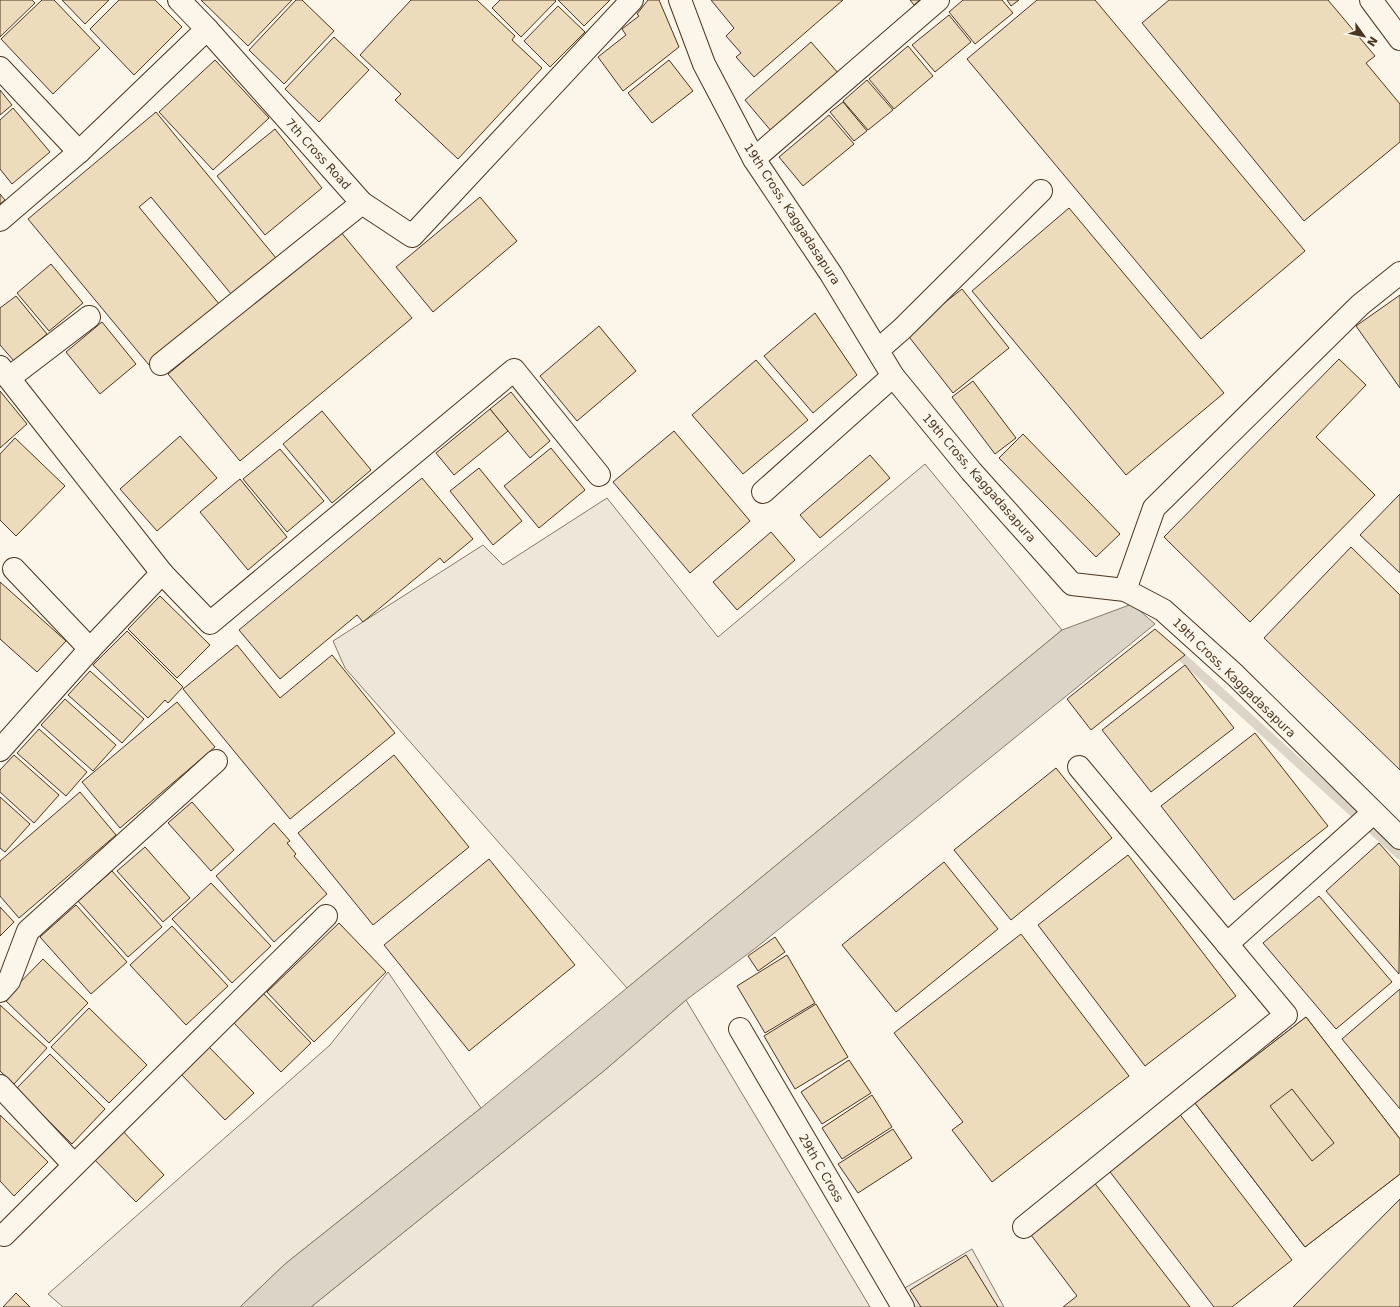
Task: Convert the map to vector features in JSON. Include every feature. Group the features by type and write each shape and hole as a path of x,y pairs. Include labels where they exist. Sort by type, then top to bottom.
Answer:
{"street":[{"name":"7th Cross Road","path":"179,0 207,29 362,203 412,236 632,0"},
{"name":"19th Cross, Kaggadasapura","path":"680,0 704,64 754,159 831,274 893,376 971,471 1072,584 1125,590 1163,610 1235,675 1400,838"},
{"path":"754,159 938,0"},
{"path":"1371,0 1400,39"},
{"path":"0,220 79,152 207,29"},
{"path":"0,68 79,152"},
{"path":"878,350 902,329 1040,191"},
{"path":"161,364 362,203"},
{"path":"1125,590 1154,508 1360,305 1400,273"},
{"path":"90,318 5,373 162,573 210,623 514,370 599,475"},
{"path":"763,492 893,376"},
{"path":"14,569 90,649"},
{"path":"0,750 90,649 162,573"},
{"path":"0,991 9,981 28,931 216,761"},
{"path":"1024,1227 1286,1015 1079,767"},
{"path":"1227,944 1373,813"},
{"path":"4,1235 326,916"},
{"name":"29th C Cross","path":"740,1029 903,1307"},
{"path":"0,1086 74,1165"}],"shaded area":[{"path":"925,464 1062,630 627,988 345,668 333,641 483,545 503,565 607,498 718,637"},
{"path":"1132,604 1155,624 757,947 686,1000 605,1070 311,1307 240,1307 285,1264 481,1108 1062,630"},
{"path":"388,972 481,1108 285,1264 240,1307 63,1307 48,1294 330,1045"},
{"path":"686,1000 870,1307 311,1307 605,1070"},
{"path":"972,1249 1004,1307 898,1307 891,1296"}],"building":[{"path":"0,0 32,0 35,3 0,37"},
{"path":"42,0 54,0 100,48 53,94 1,39"},
{"path":"62,0 109,0 85,24"},
{"path":"119,0 155,0 182,27 134,75 90,29"},
{"path":"201,0 292,0 248,46"},
{"path":"296,0 302,0 334,31 284,84 249,50"},
{"path":"411,0 477,0 515,36 512,40 542,68 458,159 395,100 401,94 360,55"},
{"path":"500,0 556,1 521,37 492,8"},
{"path":"558,0 610,0 584,26"},
{"path":"648,0 659,0 679,47 623,91 598,57 626,35 622,29 639,16 637,14"},
{"path":"711,0 843,0 754,77 736,57 741,53 726,36 734,28"},
{"path":"910,0 920,0 914,5"},
{"path":"963,0 1002,0 1013,13 975,44 949,12"},
{"path":"1007,0 1019,0 1011,6"},
{"path":"1037,0 1095,0 1305,251 1201,339 967,59"},
{"path":"1169,0 1328,0 1375,56 1366,63 1400,104 1400,142 1304,221 1142,23"},
{"path":"558,6 585,32 550,67 524,41"},
{"path":"949,15 971,42 935,72 912,45"},
{"path":"334,37 369,70 319,122 285,89"},
{"path":"811,42 839,74 772,132 745,100"},
{"path":"908,46 933,76 894,109 869,79"},
{"path":"215,60 269,118 213,170 159,112"},
{"path":"669,60 693,91 652,123 628,93"},
{"path":"867,80 893,110 868,130 843,101"},
{"path":"0,90 12,105 0,115"},
{"path":"843,102 867,131 854,141 830,112"},
{"path":"13,108 50,152 12,184 0,169 0,120"},
{"path":"156,112 276,258 232,295 151,197 139,207 220,305 149,365 28,219"},
{"path":"829,115 854,144 803,186 779,157"},
{"path":"275,129 322,188 265,235 217,176"},
{"path":"0,194 5,200 0,204"},
{"path":"480,197 517,241 433,312 396,267"},
{"path":"1069,208 1224,393 1126,475 972,291"},
{"path":"340,231 412,318 240,461 168,374"},
{"path":"51,264 83,303 49,331 17,293"},
{"path":"962,289 1009,348 953,393 906,333"},
{"path":"1400,295 1400,388 1356,326"},
{"path":"16,296 47,334 14,361 0,345 0,308"},
{"path":"815,313 857,375 813,413 764,356"},
{"path":"102,322 136,364 100,394 66,352"},
{"path":"599,326 636,371 577,421 540,376"},
{"path":"1339,359 1366,385 1316,437 1375,495 1250,622 1164,537"},
{"path":"756,360 808,420 743,474 692,415"},
{"path":"973,381 1016,438 995,454 952,397"},
{"path":"0,391 27,424 0,448"},
{"path":"511,392 550,441 530,458 490,409"},
{"path":"490,409 508,431 454,475 436,453"},
{"path":"322,411 371,470 332,503 283,444"},
{"path":"674,431 750,521 690,573 613,482"},
{"path":"1023,434 1120,534 1096,557 999,458"},
{"path":"180,436 217,478 157,531 120,489"},
{"path":"15,438 65,486 16,536 0,520 0,454"},
{"path":"551,448 585,490 539,528 504,486"},
{"path":"280,449 324,501 287,532 243,479"},
{"path":"870,455 890,478 820,538 800,515"},
{"path":"479,468 522,521 493,545 450,491"},
{"path":"422,478 473,539 444,563 440,558 363,622 357,615 280,679 239,630"},
{"path":"240,479 287,537 248,570 200,512"},
{"path":"1400,494 1400,573 1360,535"},
{"path":"771,532 795,560 737,610 713,582"},
{"path":"1351,547 1400,595 1400,770 1264,638"},
{"path":"0,582 66,641 37,672 0,639"},
{"path":"160,596 210,645 177,678 128,629"},
{"path":"1155,629 1185,655 1091,730 1067,699"},
{"path":"127,631 183,687 168,703 165,700 148,718 93,665"},
{"path":"237,645 280,698 332,655 395,733 290,819 183,689"},
{"path":"1185,665 1234,728 1151,792 1102,730"},
{"path":"90,671 144,719 122,743 68,695"},
{"path":"65,699 116,745 93,771 41,725"},
{"path":"177,702 215,747 120,828 82,782"},
{"path":"39,729 87,772 66,796 17,753"},
{"path":"1255,733 1328,826 1234,900 1161,806"},
{"path":"14,755 59,795 34,823 0,792 0,770"},
{"path":"394,755 469,847 373,925 298,833"},
{"path":"1056,768 1112,838 1011,920 954,850"},
{"path":"80,792 116,835 19,918 0,896 0,861"},
{"path":"0,797 30,824 5,852 0,848"},
{"path":"192,802 234,850 211,871 168,823"},
{"path":"274,823 290,841 287,843 296,854 294,856 327,894 274,942 216,876"},
{"path":"1379,843 1400,867 1399,974 1326,891"},
{"path":"145,847 190,898 163,922 117,871"},
{"path":"1128,855 1236,996 1145,1066 1038,925"},
{"path":"489,859 575,965 469,1051 384,945"},
{"path":"944,862 998,929 896,1012 842,945"},
{"path":"112,871 162,927 128,957 78,901"},
{"path":"211,883 271,946 232,983 172,919"},
{"path":"1319,896 1392,982 1336,1029 1263,943"},
{"path":"76,905 127,962 91,994 40,937"},
{"path":"0,907 14,922 0,936"},
{"path":"339,923 386,972 314,1042 267,992"},
{"path":"172,926 228,986 186,1025 130,965"},
{"path":"1021,934 1129,1076 992,1182 952,1130 963,1122 894,1033"},
{"path":"775,937 785,952 758,971 748,956"},
{"path":"787,955 815,1003 765,1033 737,986"},
{"path":"43,959 88,1003 49,1043 4,999"},
{"path":"1400,989 1400,1109 1342,1039"},
{"path":"263,993 311,1043 281,1072 233,1022"},
{"path":"816,1004 848,1057 795,1089 764,1036"},
{"path":"0,1005 47,1048 14,1084 0,1071"},
{"path":"89,1008 147,1065 109,1103 51,1047"},
{"path":"1306,1017 1400,1139 1400,1174 1305,1247 1195,1103","holes":["1292,1089 1334,1143 1312,1161 1270,1106"]},
{"path":"1306,1017 1400,1139 1400,1174 1305,1247 1195,1103"},
{"path":"208,1046 254,1093 225,1120 180,1073"},
{"path":"50,1054 105,1109 72,1144 16,1089"},
{"path":"849,1060 871,1093 822,1124 801,1092"},
{"path":"1292,1089 1334,1143 1312,1161 1270,1106"},
{"path":"872,1095 892,1127 842,1159 822,1128"},
{"path":"1178,1112 1292,1260 1232,1307 1214,1307 1107,1168"},
{"path":"0,1115 48,1162 14,1196 0,1181"},
{"path":"120,1128 164,1175 136,1202 91,1156"},
{"path":"893,1129 912,1158 858,1193 838,1164"},
{"path":"1093,1181 1190,1307 1063,1307 1077,1296 1028,1231"},
{"path":"1400,1199 1400,1307 1293,1307"},
{"path":"966,1255 998,1307 921,1307 910,1290"},
{"path":"16,1293 30,1307 3,1307"}],"waterway":[{"path":"1173,649 1400,855"}]}
